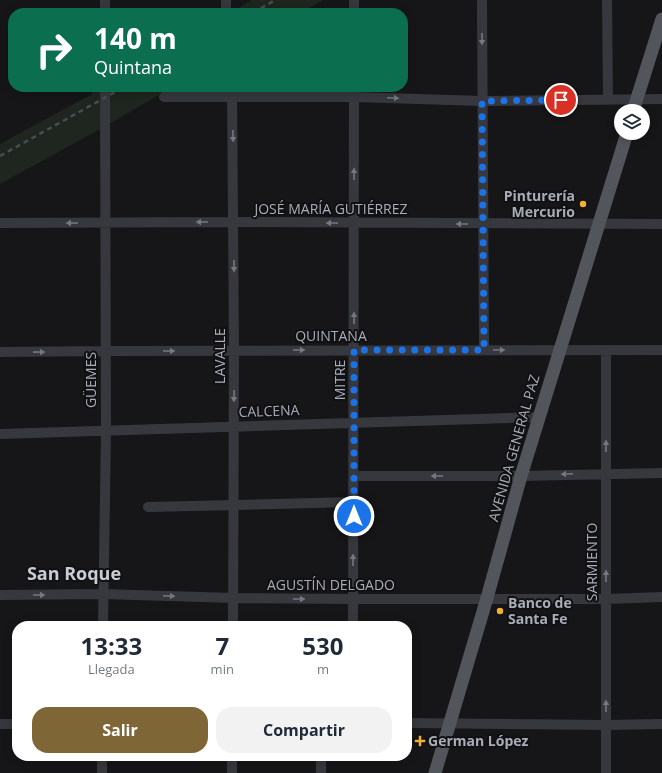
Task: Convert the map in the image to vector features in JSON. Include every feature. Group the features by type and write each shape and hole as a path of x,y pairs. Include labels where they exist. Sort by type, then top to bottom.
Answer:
{"main road":[{"path":"635,104 662,19"},
{"name":"AVENIDA GENERAL PAZ","path":"434,773 487,598 521,476 625,140"}],"street":[{"path":"482,0 484,350"},
{"path":"607,0 608,100"},
{"name":"GÜEMES","path":"103,621 106,431 105,92"},
{"path":"164,97 232,92 354,92 482,101 608,100 630,104"},
{"name":"LAVALLE","path":"232,92 234,222 233,621"},
{"name":"MITRE","path":"353,621 354,92"},
{"path":"640,104 662,99"},
{"name":"JOSÉ MARÍA GUTIÉRREZ","path":"0,223 105,224 234,222 662,224"},
{"name":"QUINTANA","path":"0,352 234,350 662,350"},
{"name":"SARMIENTO","path":"606,350 606,773"},
{"name":"CALCENA","path":"0,434 540,417"},
{"path":"354,476 521,476 662,473"},
{"path":"148,507 354,502"},
{"name":"AGUSTÍN DELGADO","path":"0,595 103,594 233,598 353,599 606,599 662,597"},
{"path":"412,723 662,724"},
{"path":"0,724 12,724"},
{"path":"102,761 102,773"},
{"path":"232,761 232,773"},
{"path":"321,761 321,773"}],"shaded area":[{"path":"252,0 323,0 309,8 238,8"},
{"path":"92,92 164,92 0,184 0,144 92,94"}],"railway":[{"path":"261,8 275,0"},
{"path":"0,156 115,92"}],"place":[{"name":"Pinturería Mercurio","path":"583,204"},
{"name":"Banco de Santa Fe","path":"500,611"},
{"name":"German López","path":"420,741"}],"district":[{"name":"San Roque","path":"74,574"}],"route":[{"path":"354,516 354,350 484,350 482,101 561,100"}]}
